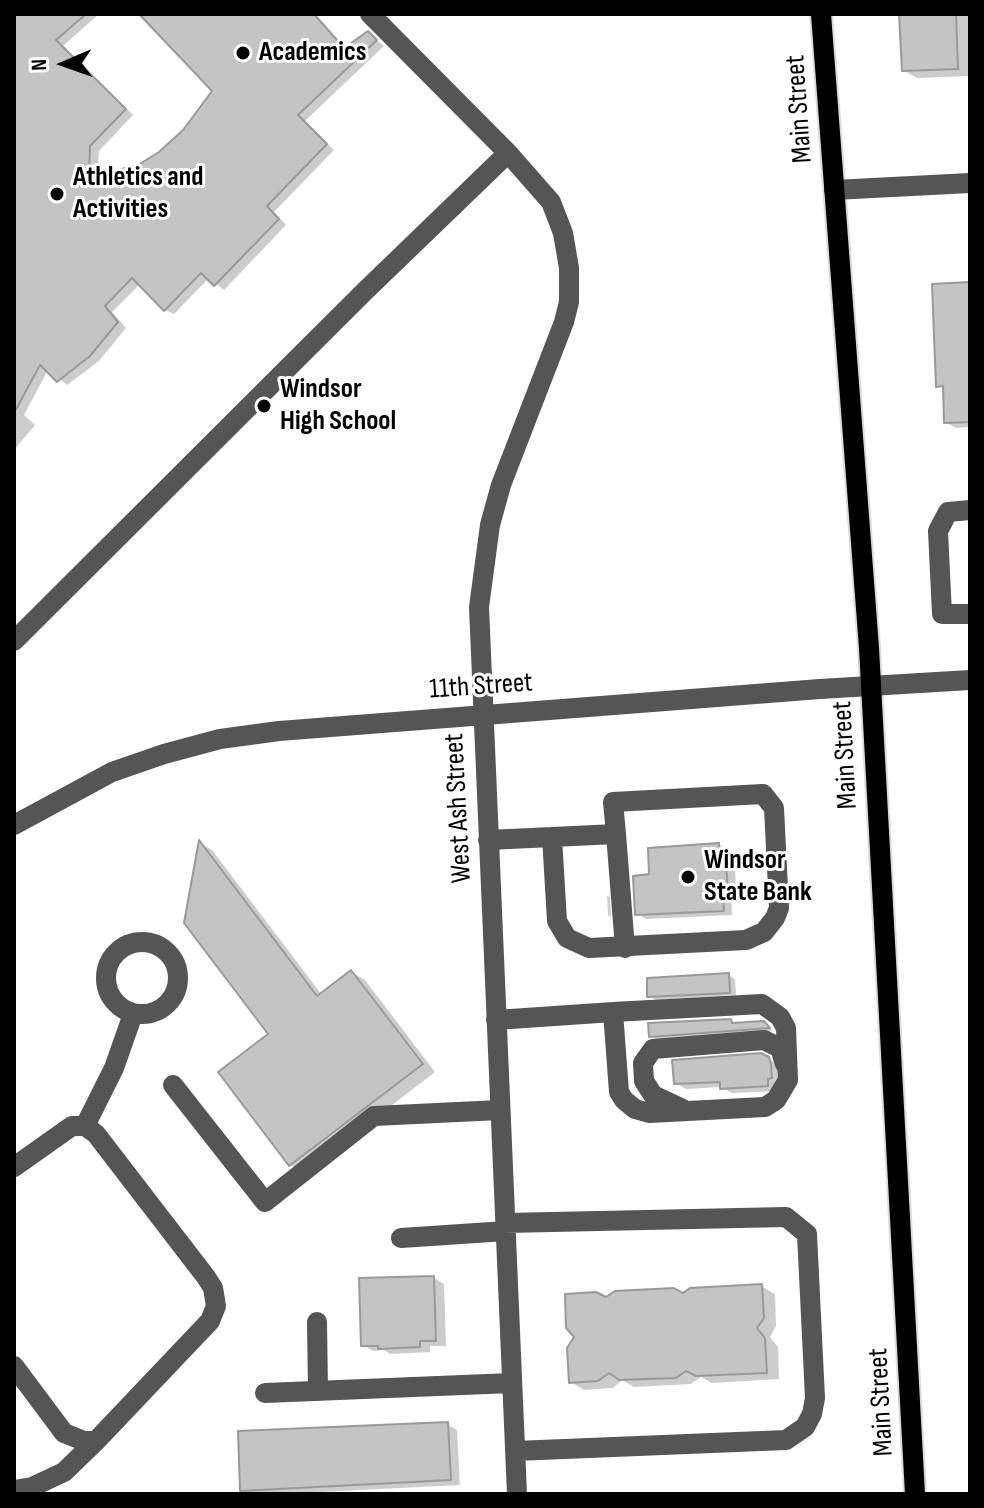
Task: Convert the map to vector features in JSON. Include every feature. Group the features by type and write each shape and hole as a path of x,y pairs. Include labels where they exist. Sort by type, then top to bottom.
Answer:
{"main road":[{"name":"Main Street","path":"821,14 870,686 915,1494"}],"street":[{"name":"West Ash Street","path":"370,14 508,153 551,202 569,268 569,302 501,485 490,525 479,607 517,1494"},
{"path":"14,641 508,153"},
{"path":"834,190 970,183"},
{"path":"970,510 948,512 938,531 942,614 970,614"},
{"name":"11th Street","path":"14,825 112,772 220,739 279,731 482,715 970,680"},
{"path":"552,837 555,909 562,931 575,943 589,948 625,948 746,940 764,932 779,908 774,808 763,794 613,802 625,948"},
{"path":"488,840 616,834"},
{"path":"496,1020 613,1012 762,1004 780,1017 786,1028 788,1080 776,1100 765,1107 649,1113 635,1109 619,1092 613,1012"},
{"path":"85,1126 114,1068 133,1014"},
{"path":"688,1111 653,1095 644,1081 643,1063 653,1049 764,1040 780,1048 788,1080"},
{"path":"173,1085 265,1202 374,1116 500,1110"},
{"path":"14,1490 32,1487 64,1472 210,1321 216,1306 213,1288 206,1277 96,1134 85,1126 72,1126 17,1158"},
{"path":"401,1238 505,1227 786,1217 807,1234 815,1398 805,1427 786,1440 515,1451"},
{"path":"317,1322 318,1391"},
{"path":"14,1366 64,1433 84,1441 96,1441"},
{"path":"265,1393 512,1383"}],"building":[{"path":"14,14 86,14 56,40 126,109 90,146 89,177 138,165 159,152 183,130 212,91 139,14 314,14 344,48 368,31 377,40 298,115 327,144 267,206 279,219 214,286 201,273 164,311 132,278 105,306 118,322 90,356 57,382 40,365 14,413"},
{"path":"899,14 956,14 958,69 902,71"},
{"path":"970,282 970,422 944,423 943,386 936,387 932,284"},
{"path":"199,840 317,996 351,970 423,1064 289,1166 218,1072 268,1034 184,923"},
{"name":"Windsor State Bank","path":"719,843 720,862 726,861 728,891 723,891 724,911 635,915 633,876 649,874 648,848"},
{"path":"729,973 730,993 647,997 647,978"},
{"path":"731,1019 732,1023 764,1021 770,1028 649,1037 648,1023"},
{"path":"761,1053 769,1057 771,1064 772,1078 768,1079 768,1086 720,1089 720,1082 674,1084 672,1060"},
{"path":"434,1276 436,1341 420,1341 420,1347 378,1349 378,1346 361,1346 359,1278"},
{"path":"762,1284 764,1318 757,1328 765,1338 767,1373 696,1376 686,1371 676,1378 619,1380 609,1373 598,1381 569,1383 567,1348 574,1337 566,1328 565,1294 596,1292 606,1297 615,1291 674,1288 683,1293 690,1288"},
{"path":"448,1422 451,1480 240,1491 238,1431"}],"place":[{"name":"Academics","path":"243,53"},
{"name":"Athletics and Activities","path":"57,194"},
{"name":"Windsor High School","path":"264,406"},
{"name":"Windsor State Bank","path":"688,877"}]}
